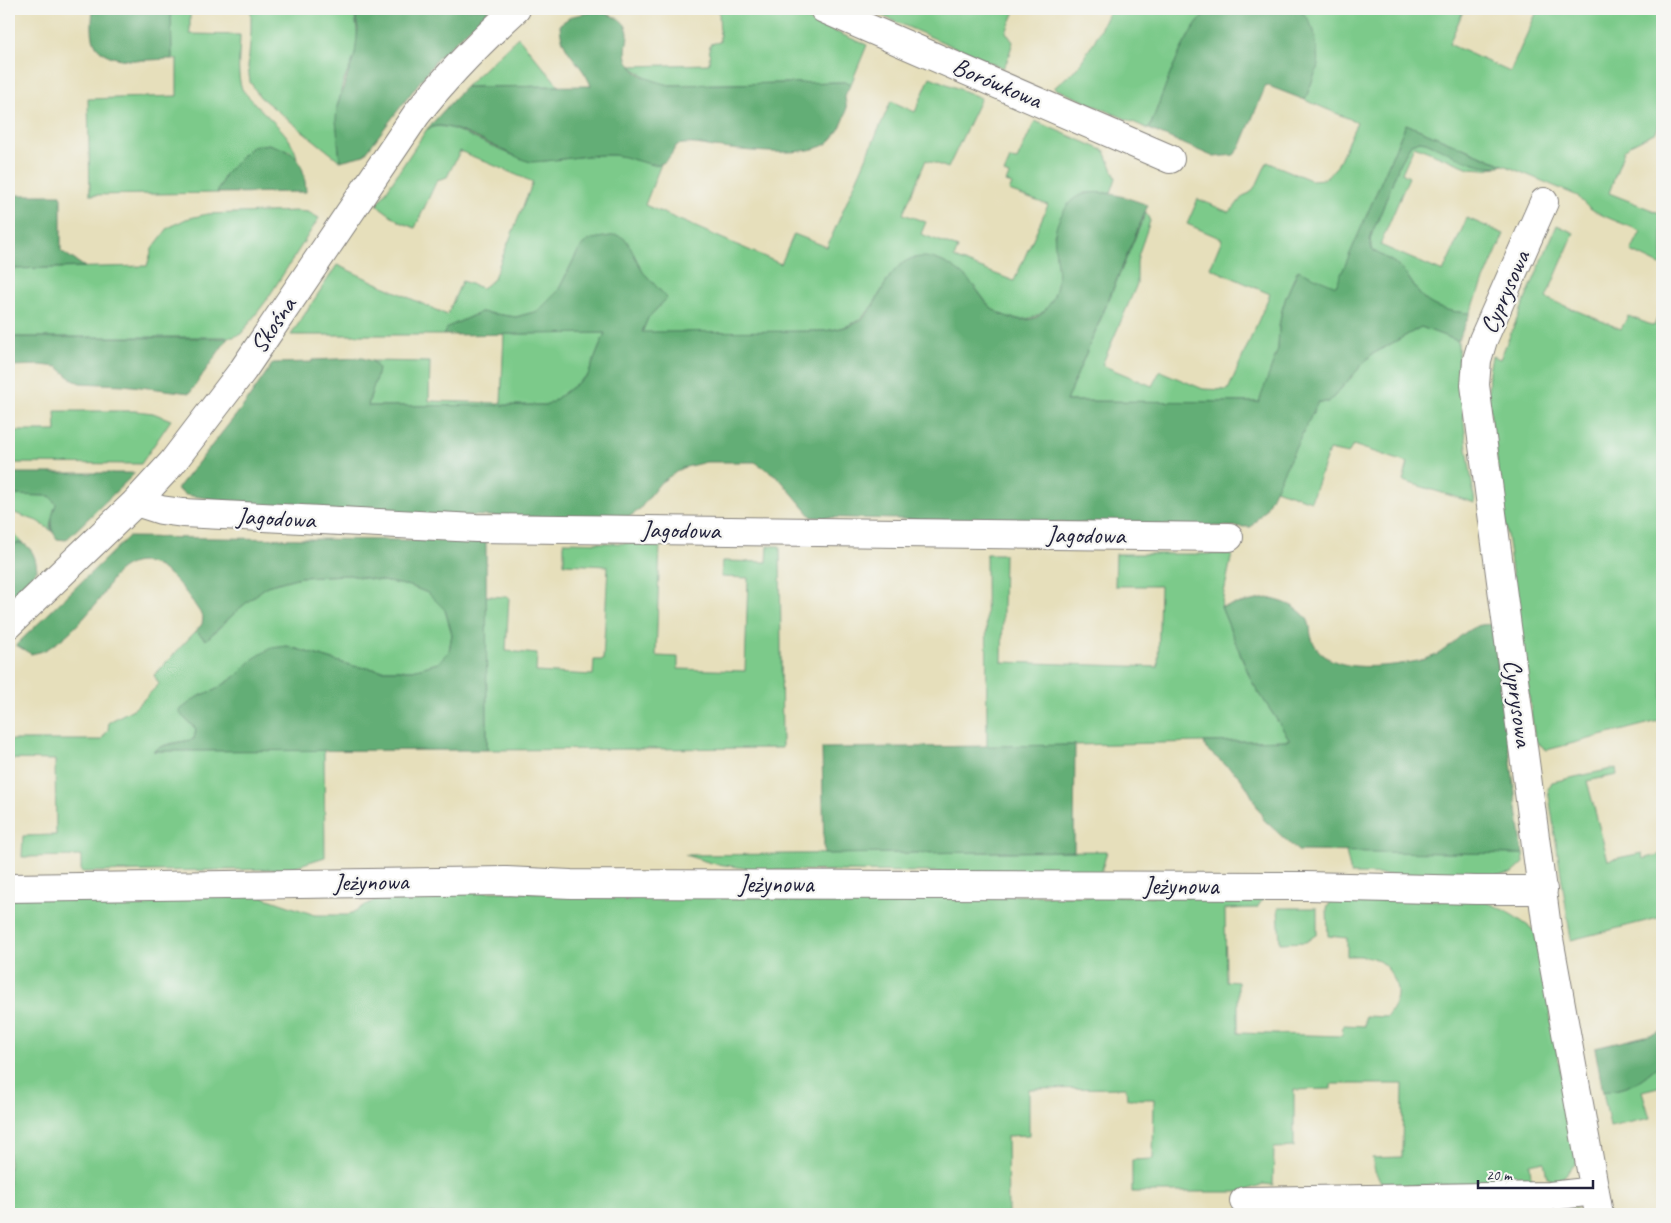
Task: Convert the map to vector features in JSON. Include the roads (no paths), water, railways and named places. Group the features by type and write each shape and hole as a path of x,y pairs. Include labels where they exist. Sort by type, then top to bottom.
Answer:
{"street":[{"name":"Skośna","path":"9,624 136,502 172,463 243,370 422,108 475,47 516,9"},
{"name":"Borówkowa","path":"824,9 1170,158"},
{"name":"Cyprysowa","path":"1544,202 1483,340 1477,360 1475,385 1547,928 1597,1202"},
{"name":"Jagodowa","path":"136,502 161,510 183,513 476,528 1228,537"},
{"name":"Jeżynowa","path":"9,888 506,881 581,884 1285,886 1543,890"},
{"path":"1244,1201 1550,1196 1597,1202"}]}
